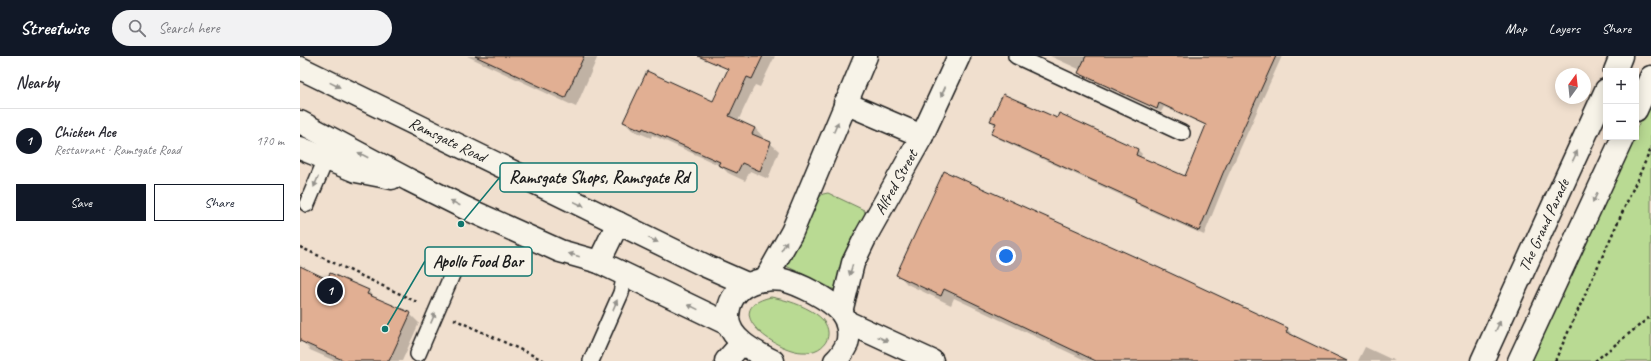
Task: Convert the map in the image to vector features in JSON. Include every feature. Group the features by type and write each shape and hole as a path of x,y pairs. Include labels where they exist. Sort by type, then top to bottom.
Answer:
{"main road":[{"path":"773,361 742,343 731,331 728,324 728,311 732,298 756,282 792,232 866,56"},
{"name":"Alfred Street","path":"835,361 839,358 849,338 844,317 853,263 867,234 922,136 959,56"},
{"path":"1615,68 1621,56"},
{"name":"Ramsgate Road","path":"300,68 706,266 756,282"},
{"path":"1639,104 1651,77"},
{"name":"The Grand Parade","path":"1482,361 1603,97"},
{"path":"846,103 922,136"},
{"path":"300,122 465,208 560,251 599,262 728,324"},
{"path":"1519,361 1622,140"},
{"path":"300,148 356,171 409,180"},
{"path":"599,262 618,223"},
{"path":"756,282 783,280 806,288 844,317 932,361"},
{"path":"726,361 742,343"}],"lane":[{"path":"1016,56 1182,133"},
{"path":"307,204 326,159"},
{"path":"418,354 454,270"},
{"path":"591,361 620,293 625,274"}],"path":[{"path":"1555,361 1651,149"},
{"path":"1595,361 1651,316"}],"green space":[{"path":"1651,97 1651,361 1532,361 1632,140 1639,140 1639,123"},
{"path":"828,193 864,210 866,215 835,290 784,265 817,199 823,194"},
{"path":"771,297 800,305 816,314 823,320 827,327 828,333 824,345 811,352 791,350 778,345 756,329 750,319 750,311 756,303"}],"building":[{"path":"475,56 584,56 565,98"},
{"path":"698,56 763,56 752,79 747,77 729,116 755,128 752,134 771,142 760,171 742,163 737,173 718,165 720,162 643,128 642,130 623,122 647,71 713,101 728,69"},
{"path":"1086,56 1276,56 1223,173 1199,231 1135,202 1136,200 991,134 996,123 990,121 1003,94 1057,118 1059,113 1138,149 1136,155 1185,176 1206,125 1159,103 1157,109 1078,73"},
{"path":"944,171 1140,259 1288,328 1286,332 1347,361 1096,361 944,289 941,296 896,275"},
{"path":"300,266 327,279 330,273 369,290 367,294 411,313 389,361 345,361 300,341"}],"place":[{"name":"Ramsgate Shops, Ramsgate Rd","path":"461,224"},
{"name":"Chicken Ace","path":"330,291"},
{"name":"Apollo Food Bar","path":"385,329"}]}
